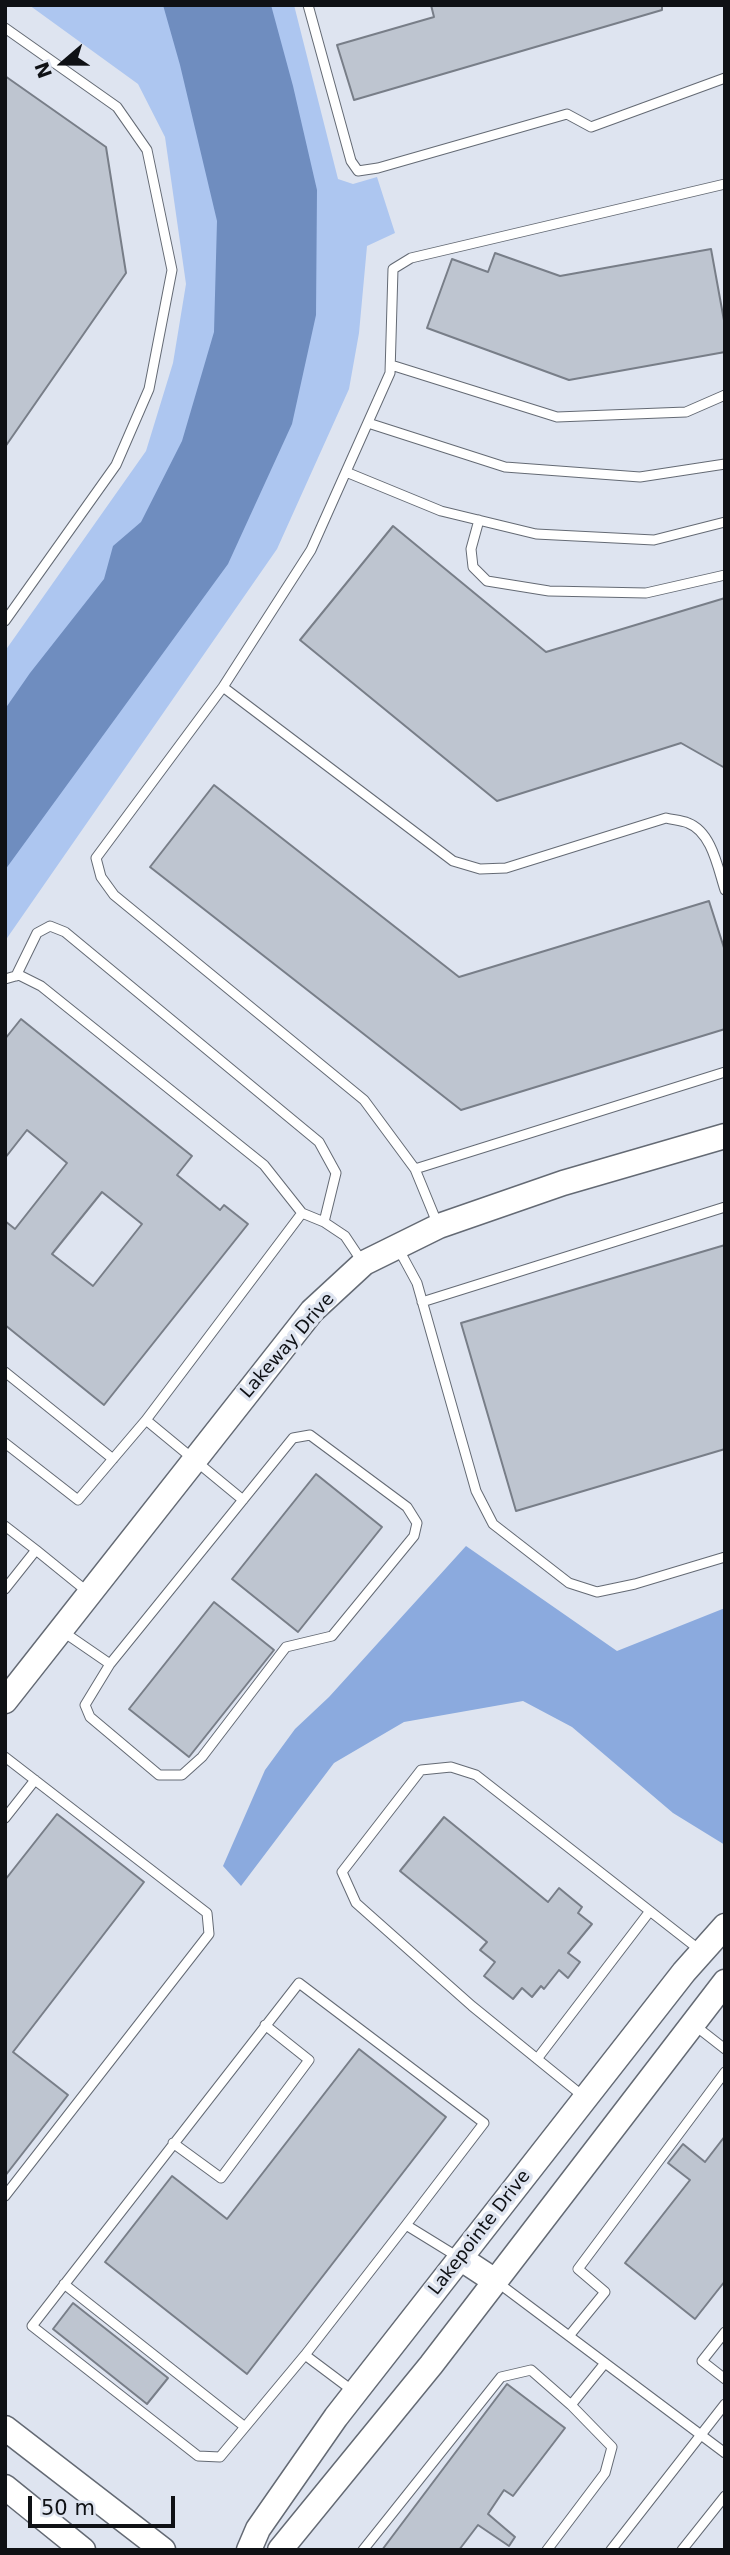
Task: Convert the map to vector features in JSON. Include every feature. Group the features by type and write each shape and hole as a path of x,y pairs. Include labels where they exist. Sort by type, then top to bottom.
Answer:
{"main road":[{"name":"Lakeway Drive","path":"5,1702 312,1311 363,1263 439,1226 563,1182 725,1136"},
{"name":"Lakepointe Drive","path":"249,2550 258,2529 355,2392 585,2098 701,1952 725,1926"},
{"path":"280,2550 416,2384 725,1982"},
{"path":"460,2258 495,2281"},
{"path":"5,2428 163,2550"},
{"path":"5,2487 83,2550"}],"lane":[{"path":"307,5 351,161 358,171 378,168 567,114 591,127 725,78"},
{"path":"5,28 117,107 147,150 172,270 149,389 116,466 5,621"},
{"path":"439,1226 415,1169 364,1100 114,895 101,877 96,858 223,687 311,550 390,373 393,269 411,258 725,184"},
{"path":"391,365 557,417 686,412 725,395"},
{"path":"368,423 505,467 640,477 725,464"},
{"path":"346,472 441,511 536,534 654,541 725,522"},
{"path":"478,520 471,550 473,568 487,581 549,591 646,593 725,575"},
{"path":"223,687 453,861 480,869 506,868 666,818 690,823 702,835 712,851 725,890"},
{"path":"16,976 37,933 50,926 65,932 320,1142 336,1173 324,1222"},
{"path":"5,979 19,975 41,986 264,1166 302,1213 324,1222 345,1236 363,1263"},
{"path":"415,1169 725,1072"},
{"path":"422,1302 725,1208"},
{"path":"5,1443 78,1500 146,1420 302,1213"},
{"path":"397,1247 416,1283 476,1492 493,1524 569,1583 597,1592 635,1584 725,1557"},
{"path":"5,1372 113,1459"},
{"path":"146,1420 243,1500"},
{"path":"310,1435 407,1507 417,1523 414,1536 332,1636 286,1647 202,1757 182,1776 159,1775 90,1717 85,1704 110,1664 293,1438 310,1435"},
{"path":"5,1526 89,1594"},
{"path":"5,1589 36,1550"},
{"path":"61,1630 110,1664"},
{"path":"5,1757 206,1913 209,1934 5,2196"},
{"path":"585,2098 472,2006 356,1903 342,1871 421,1770 451,1767 476,1775 701,1952"},
{"path":"5,1818 35,1780"},
{"path":"537,2059 650,1911"},
{"path":"299,1983 484,2123 305,2355 220,2457 198,2456 32,2326 173,2143 299,1983"},
{"path":"693,2024 725,2049"},
{"path":"173,2143 221,2178 309,2060 265,2025"},
{"path":"569,2336 605,2292 578,2269 725,2072"},
{"path":"407,2225 460,2258"},
{"path":"495,2281 725,2453"},
{"path":"64,2284 245,2427"},
{"path":"725,2332 702,2361 725,2379"},
{"path":"305,2355 355,2392"},
{"path":"571,2405 605,2363"},
{"path":"363,2550 501,2377 531,2371 571,2405 612,2447 605,2473 547,2550"},
{"path":"611,2550 725,2404"},
{"path":"682,2550 725,2496"}],"shaded area":[{"path":"29,5 294,5 338,179 353,184 377,177 395,233 367,246 359,333 349,389 277,549 5,941 5,651 146,451 173,363 186,284 165,137 138,84"},
{"path":"163,5 271,5 317,190 316,315 292,424 228,564 5,870 5,709 104,579 113,546 141,522 182,441 214,332 217,221"},
{"path":"466,1546 617,1651 725,1608 725,1845 673,1813 572,1727 523,1701 404,1722 334,1763 241,1886 223,1866 265,1770 295,1729 329,1697"}],"building":[{"path":"431,5 662,5 662,10 354,100 337,45 434,17"},
{"path":"5,76 106,147 126,273 5,447"},
{"path":"711,249 725,326 725,352 569,380 427,328 452,259 488,272 495,253 560,276"},
{"path":"393,526 546,652 725,598 725,768 681,743 497,801 300,640"},
{"path":"214,785 459,977 709,901 725,951 725,1029 461,1110 150,867"},
{"path":"21,1019 192,1156 177,1175 220,1210 224,1205 248,1224 104,1405 5,1325 5,1221 15,1229 67,1163 27,1130 5,1158 5,1039","holes":["102,1192 142,1224 93,1286 52,1254"]},
{"path":"725,1245 725,1449 516,1511 461,1323"},
{"path":"316,1474 382,1527 298,1632 232,1579"},
{"path":"214,1602 274,1650 189,1757 129,1709"},
{"path":"57,1814 144,1882 13,2052 68,2095 5,2176 5,1880"},
{"path":"444,1817 548,1902 559,1888 582,1907 578,1913 592,1924 568,1953 580,1962 568,1978 559,1970 544,1989 541,1986 532,1997 522,1988 513,1999 484,1976 495,1962 480,1950 487,1942 400,1871"},
{"path":"359,2049 446,2117 247,2374 105,2262 172,2176 227,2219"},
{"path":"725,2136 725,2281 695,2319 625,2263 690,2180 668,2163 683,2144 705,2162"},
{"path":"73,2303 168,2378 147,2404 53,2329"},
{"path":"507,2384 565,2428 513,2496 504,2490 488,2514 515,2537 509,2546 478,2525 459,2550 382,2550"}]}
